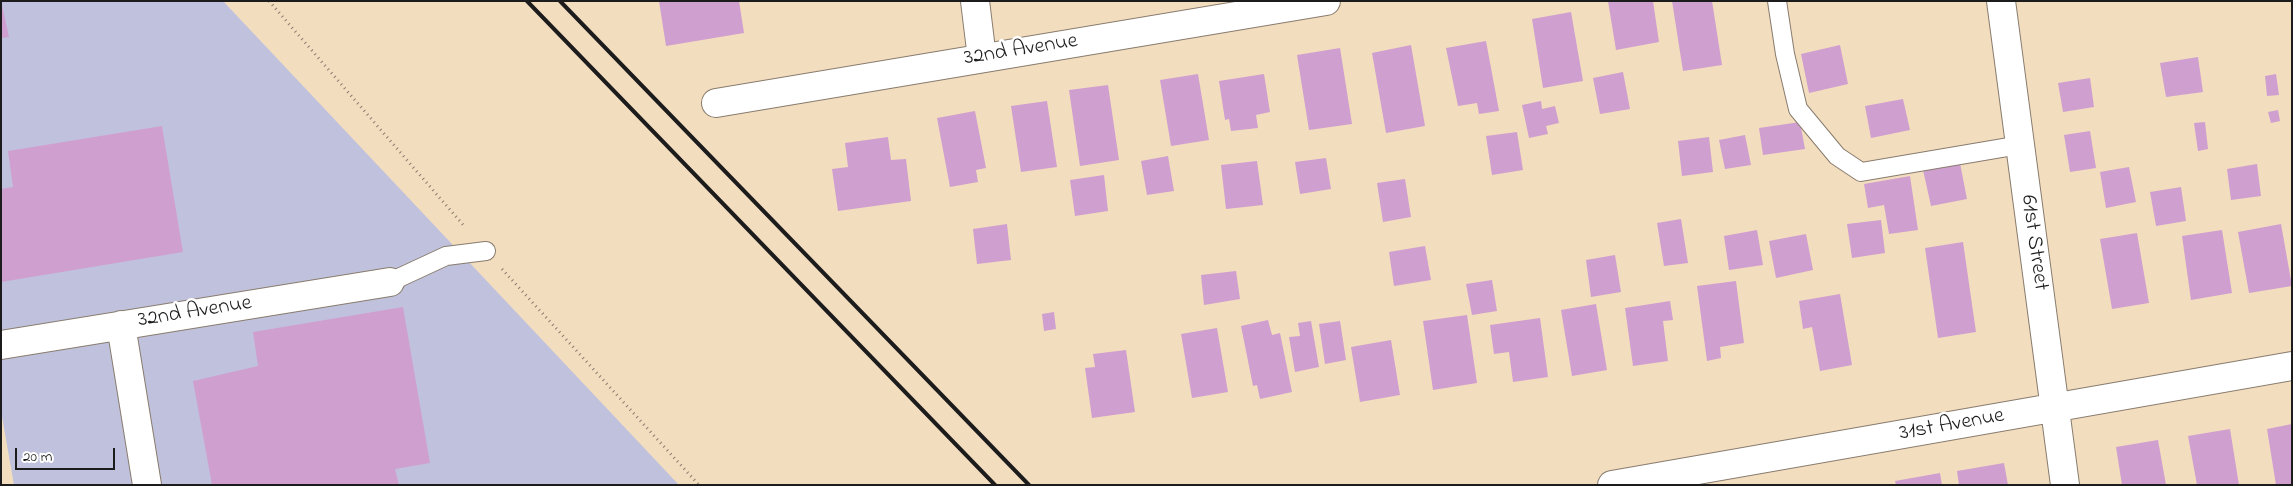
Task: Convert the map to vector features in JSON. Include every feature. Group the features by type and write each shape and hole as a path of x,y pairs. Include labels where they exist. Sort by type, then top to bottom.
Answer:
{"street":[{"path":"975,1 982,58"},
{"name":"32nd Avenue","path":"716,103 1326,1"},
{"name":"61st Street","path":"2001,1 2065,485"},
{"name":"32nd Avenue","path":"1,345 390,282"},
{"path":"121,325 147,485"},
{"name":"31st Avenue","path":"1612,485 2292,366"}],"lane":[{"path":"1777,1 1785,54 1798,109 1837,156 1861,172 2020,145"},
{"path":"390,282 446,256 486,251"}],"shaded area":[{"path":"1,1 223,1 679,485 14,485 1,411"}],"building":[{"path":"1,1 9,37 1,38"},
{"path":"659,1 739,1 744,33 666,46"},
{"path":"1608,1 1653,1 1659,42 1616,50"},
{"path":"1672,1 1712,1 1722,65 1683,71"},
{"path":"1571,12 1583,81 1543,88 1532,19"},
{"path":"1486,41 1499,111 1479,114 1477,103 1458,106 1446,48"},
{"path":"1411,45 1425,126 1386,133 1372,53"},
{"path":"1840,45 1848,84 1809,93 1801,54"},
{"path":"1340,48 1352,124 1309,130 1297,55"},
{"path":"2198,57 2203,92 2166,97 2160,63"},
{"path":"1623,72 1630,109 1600,114 1593,78"},
{"path":"1198,74 1209,140 1171,146 1160,80"},
{"path":"1264,74 1270,112 1256,115 1258,128 1231,131 1229,119 1225,120 1219,81"},
{"path":"2276,74 2279,95 2267,96 2265,76"},
{"path":"2090,78 2094,107 2063,112 2058,83"},
{"path":"1108,85 1119,160 1080,166 1069,90"},
{"path":"1903,99 1910,130 1871,138 1865,106"},
{"path":"1047,101 1057,167 1021,172 1011,106"},
{"path":"1541,101 1542,109 1555,106 1559,123 1546,126 1548,134 1529,138 1522,105"},
{"path":"2278,110 2280,121 2271,123 2268,112"},
{"path":"975,111 986,168 976,170 978,182 950,187 937,118"},
{"path":"1800,122 1805,149 1763,155 1759,128"},
{"path":"2205,122 2208,149 2198,151 2194,123"},
{"path":"162,126 183,252 1,282 1,189 13,187 8,151"},
{"path":"2090,131 2096,168 2070,172 2064,135"},
{"path":"1517,132 1523,170 1492,175 1486,136"},
{"path":"1745,135 1751,165 1725,169 1719,140"},
{"path":"888,137 891,160 906,159 911,201 838,211 832,169 848,167 845,143"},
{"path":"1709,137 1713,172 1682,176 1678,141"},
{"path":"1168,156 1174,191 1147,195 1141,161"},
{"path":"1326,158 1331,189 1300,194 1295,162"},
{"path":"1257,161 1263,205 1226,209 1221,165"},
{"path":"1960,163 1967,199 1931,206 1923,170"},
{"path":"2257,164 2261,196 2231,200 2227,169"},
{"path":"2129,167 2136,202 2106,208 2100,172"},
{"path":"1104,175 1108,211 1075,216 1070,180"},
{"path":"1910,176 1918,230 1889,234 1884,205 1868,208 1864,184"},
{"path":"1405,179 1411,217 1383,222 1377,183"},
{"path":"2181,187 2186,221 2156,226 2150,192"},
{"path":"1681,219 1688,263 1664,266 1657,223"},
{"path":"1881,220 1885,253 1852,258 1847,224"},
{"path":"1007,224 1011,260 977,264 973,229"},
{"path":"2281,224 2292,286 2249,293 2238,232"},
{"path":"1757,230 1763,265 1729,270 1724,236"},
{"path":"2222,230 2232,293 2191,300 2182,236"},
{"path":"2137,233 2149,303 2112,309 2100,239"},
{"path":"1806,234 1813,270 1776,278 1769,241"},
{"path":"1963,242 1976,332 1938,338 1925,248"},
{"path":"1425,246 1431,280 1394,286 1389,252"},
{"path":"1615,255 1621,292 1591,297 1586,260"},
{"path":"1236,271 1240,299 1204,305 1201,275"},
{"path":"1492,280 1497,311 1472,315 1466,284"},
{"path":"1736,281 1744,343 1720,347 1721,358 1707,361 1697,286"},
{"path":"1840,294 1852,365 1820,371 1812,327 1803,329 1799,301"},
{"path":"1670,301 1673,320 1663,321 1668,361 1633,366 1625,308"},
{"path":"1596,304 1607,370 1572,376 1561,310"},
{"path":"403,307 430,463 395,469 399,485 212,485 193,381 258,366 253,332"},
{"path":"1054,312 1056,329 1044,331 1042,314"},
{"path":"1467,315 1477,383 1433,390 1423,321"},
{"path":"1540,318 1548,377 1513,382 1509,352 1494,354 1490,325"},
{"path":"1268,320 1272,335 1280,333 1292,392 1260,399 1257,385 1253,386 1241,326"},
{"path":"1311,321 1319,367 1295,372 1289,337 1300,336 1298,323"},
{"path":"1340,321 1346,360 1325,364 1319,324"},
{"path":"1217,328 1228,392 1192,398 1181,334"},
{"path":"1391,340 1400,395 1360,402 1351,347"},
{"path":"1126,350 1135,412 1092,418 1085,368 1095,367 1093,354"},
{"path":"2292,424 2292,485 2276,485 2267,429"},
{"path":"2230,429 2239,485 2197,485 2188,436"},
{"path":"2158,440 2166,485 2122,485 2116,447"},
{"path":"2004,463 2008,485 1959,485 1957,471"},
{"path":"1940,473 1942,485 1896,485 1895,481"}],"railway":[{"path":"527,1 995,485"},
{"path":"560,1 1029,485"}]}
